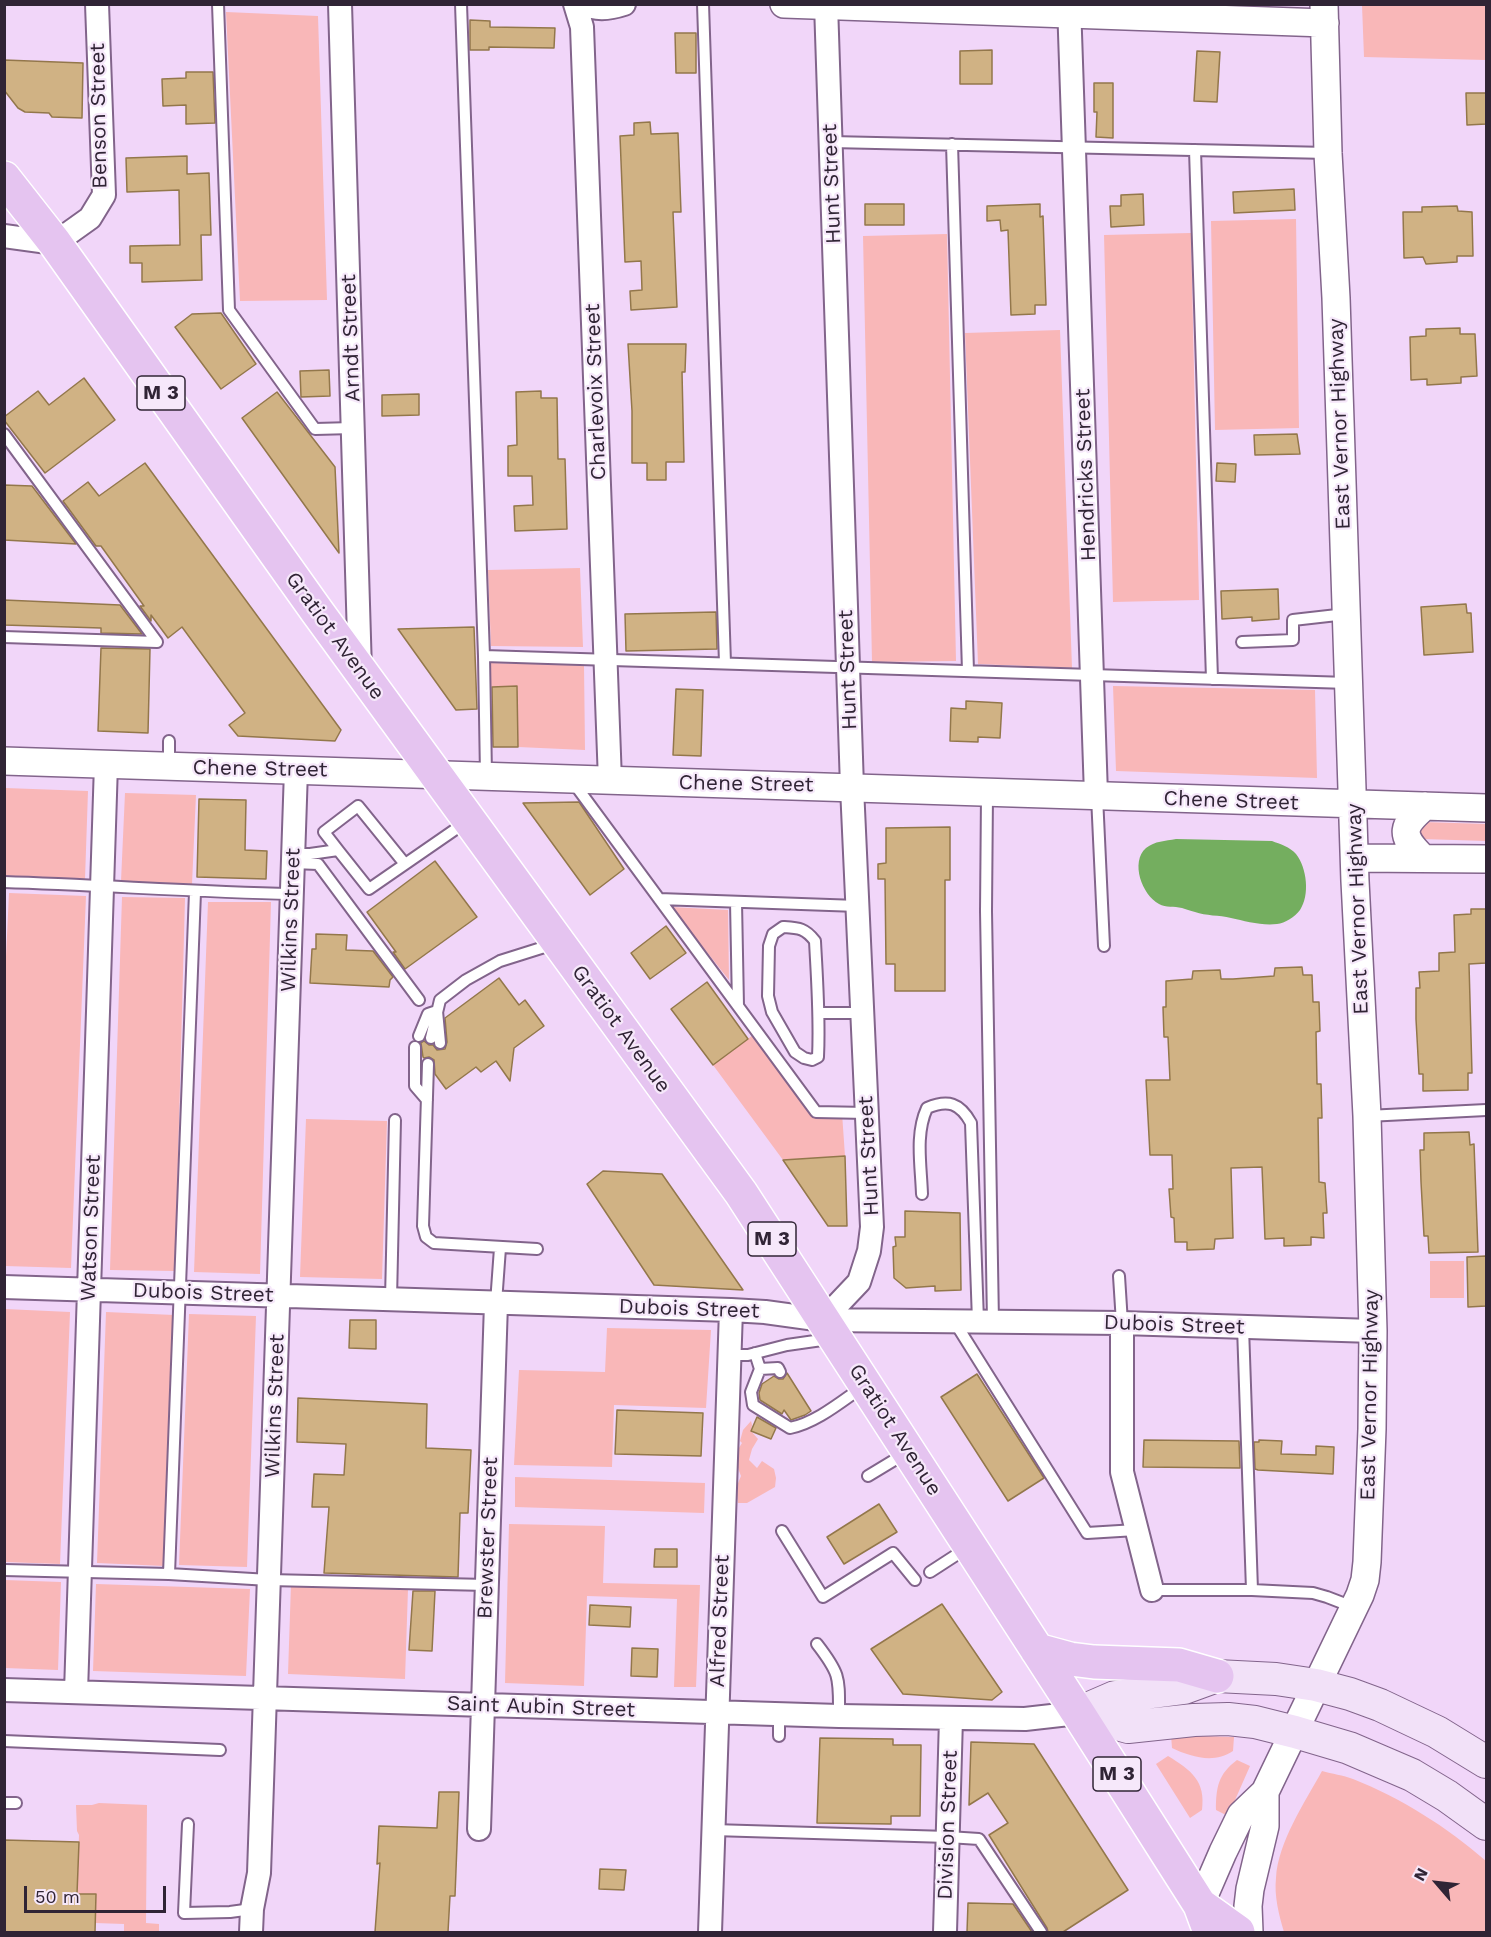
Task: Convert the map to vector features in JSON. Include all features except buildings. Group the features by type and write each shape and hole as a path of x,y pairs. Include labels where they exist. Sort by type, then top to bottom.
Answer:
{"main road":[{"name":"Gratiot Avenue","path":"4,178 55,243 360,671 741,1193 1078,1713 1201,1923 1238,1932"},
{"path":"1037,1650 1070,1659 1094,1662 1179,1665 1217,1676"},
{"name":"Saint Aubin Street","path":"1078,1713 1115,1697 1184,1688 1217,1676 1276,1678 1350,1694 1400,1714 1437,1732 1486,1762"},
{"name":"Saint Aubin Street","path":"1078,1713 1128,1727 1228,1719 1255,1722 1295,1732 1349,1748 1391,1765 1431,1785 1475,1816"},
{"path":"1475,1816 1486,1774"}],"street":[{"name":"Benson Street","path":"55,243 90,218 104,195 97,4"},
{"name":"Arndt Street","path":"340,4 360,671"},
{"name":"Charlevoix Street","path":"575,4 582,27 610,781"},
{"path":"585,4 589,7 610,8 624,4"},
{"path":"784,4 1324,14"},
{"name":"Hunt Street","path":"826,5 852,787 872,1227 859,1282 830,1329"},
{"name":"Hendricks Street","path":"1069,9 1096,795"},
{"name":"East Vernor Highway","path":"1201,1923 1223,1852 1241,1815 1265,1792 1295,1732 1360,1595 1367,1562 1372,1440 1373,1331 1367,1116 1354,858 1336,298 1328,153 1324,14"},
{"path":"4,236 55,243"},
{"name":"Chene Street","path":"4,760 106,764 169,754 296,770 1486,808"},
{"name":"Watson Street","path":"76,1692 106,764"},
{"name":"Wilkins Street","path":"251,1932 252,1909 260,1873 296,770"},
{"path":"1422,857 1409,844 1406,831 1409,820 1425,806"},
{"path":"1354,858 1486,859"},
{"name":"Dubois Street","path":"4,1287 731,1310 765,1312 830,1329 986,1321 1373,1331"},
{"name":"Brewster Street","path":"479,1828 496,1303"},
{"name":"Alfred Street","path":"710,1932 731,1310"},
{"path":"1122,1323 1122,1472 1152,1590"},
{"name":"Saint Aubin Street","path":"4,1690 839,1716 1025,1719 1078,1713"},
{"name":"Division Street","path":"945,1932 951,1718"},
{"name":"East Vernor Highway","path":"1249,1932 1248,1906 1265,1826 1265,1792"}],"lane":[{"path":"218,4 229,310 315,429 354,428"},
{"path":"461,4 484,656 486,777"},
{"path":"703,4 725,663"},
{"path":"831,142 1328,153"},
{"path":"952,144 968,671"},
{"path":"1195,150 1212,679"},
{"path":"4,434 157,642 4,637"},
{"path":"1242,642 1293,640 1293,620 1347,614"},
{"path":"484,656 1349,683"},
{"path":"571,780 816,1112 867,1113"},
{"path":"986,1321 987,792"},
{"name":"Hendricks Street","path":"1096,795 1104,946"},
{"path":"405,864 358,806 324,832 369,889 469,820"},
{"path":"293,859 338,850"},
{"path":"293,859 318,864 419,999"},
{"path":"4,882 102,885 195,892 292,894"},
{"path":"169,1574 195,892"},
{"path":"659,899 858,906"},
{"path":"736,902 738,1006"},
{"path":"783,927 800,928 808,932 815,941 819,1013 818,1057 812,1060 804,1059 795,1052 789,1042 772,1012 768,996 769,946 773,934 783,927"},
{"path":"436,1040 440,1000 490,965 558,943"},
{"path":"419,1036 428,1014 438,1011"},
{"path":"819,1013 863,1013"},
{"path":"415,1047 415,1086 427,1100"},
{"path":"428,1064 423,1226 426,1237 434,1243 537,1249"},
{"path":"427,1100 436,1075"},
{"path":"922,1194 920,1134 922,1120 927,1108 940,1102 954,1105 964,1111 971,1123 986,1321"},
{"path":"1367,1116 1486,1110"},
{"path":"391,1299 395,1120"},
{"name":"Brewster Street","path":"496,1303 500,1248"},
{"path":"1119,1276 1122,1323"},
{"path":"954,1321 1087,1533 1136,1530"},
{"path":"1243,1327 1252,1590"},
{"path":"729,1355 748,1355 788,1345 830,1329"},
{"path":"754,1353 760,1369 770,1379"},
{"path":"760,1369 778,1368 780,1372"},
{"path":"760,1369 751,1392 753,1405 790,1428 866,1385"},
{"path":"868,1476 908,1451"},
{"path":"782,1531 824,1597 893,1552 915,1581"},
{"path":"930,1572 970,1546"},
{"path":"4,1570 486,1585"},
{"path":"1152,1590 1252,1590 1312,1593 1353,1607"},
{"path":"817,1644 838,1674 839,1716"},
{"path":"779,1714 779,1737"},
{"path":"4,1741 220,1750"},
{"path":"188,1824 184,1913 252,1909"},
{"path":"713,1830 774,1826 979,1839 1041,1932"}],"shaded area":[{"path":"1362,5 1486,5 1486,60 1364,57"},
{"path":"226,12 318,16 327,300 240,301"},
{"path":"1296,219 1299,428 1215,430 1211,221"},
{"path":"1191,233 1199,600 1113,602 1104,235"},
{"path":"947,234 956,661 872,662 863,236"},
{"path":"1060,330 1072,668 978,664 965,333"},
{"path":"580,568 583,647 491,646 488,570"},
{"path":"490,663 584,665 585,750 518,747 517,686 490,687"},
{"path":"1113,686 1315,690 1317,778 1116,771"},
{"path":"5,788 88,791 85,879 5,877"},
{"path":"125,793 196,795 192,884 121,881"},
{"path":"1423,822 1486,824 1486,841 1422,839 1418,834"},
{"path":"1176,839 1272,841 1288,848 1300,860 1305,874 1305,897 1300,910 1283,922 1265,924 1159,904 1153,900 1143,886 1139,861 1141,854 1149,846"},
{"path":"9,893 86,896 71,1268 5,1266 4,999"},
{"path":"122,897 185,898 175,1271 110,1270"},
{"path":"208,902 271,902 260,1274 194,1272"},
{"path":"671,907 728,910 729,980"},
{"path":"757,1032 816,1112 842,1113 845,1156 783,1160 713,1065"},
{"path":"306,1119 387,1121 382,1279 300,1277"},
{"path":"1430,1261 1464,1261 1464,1298 1430,1298"},
{"path":"5,1309 70,1312 60,1564 5,1562"},
{"path":"106,1312 174,1315 164,1566 97,1563"},
{"path":"189,1314 256,1316 247,1567 179,1565"},
{"path":"607,1328 711,1330 706,1408 614,1405 612,1467 514,1465 519,1370 605,1372"},
{"path":"751,1421 751,1431 758,1439 749,1460 757,1468 762,1461 774,1469 775,1487 747,1503 738,1503 736,1488 741,1476 737,1455 742,1443 740,1441 743,1430"},
{"path":"515,1477 705,1483 704,1513 515,1507"},
{"path":"509,1524 605,1526 603,1583 700,1585 696,1687 674,1687 677,1599 587,1596 584,1686 505,1683"},
{"path":"5,1580 61,1582 58,1670 5,1668"},
{"path":"96,1584 250,1589 246,1676 93,1671"},
{"path":"291,1584 408,1589 405,1679 288,1674"},
{"path":"1171,1735 1234,1737 1233,1751 1218,1757 1202,1758 1172,1748"},
{"path":"1168,1756 1184,1766 1195,1777 1202,1791 1202,1810 1190,1818 1156,1764"},
{"path":"1237,1760 1250,1766 1228,1816 1216,1810 1218,1788 1222,1776"},
{"path":"1322,1771 1353,1779 1406,1804 1456,1837 1486,1861 1486,1932 1284,1932 1276,1892 1278,1864 1293,1823"},
{"path":"99,1803 147,1805 146,1923 159,1924 159,1932 124,1932 124,1924 95,1923 96,1894 77,1894 79,1835 76,1805"}]}
